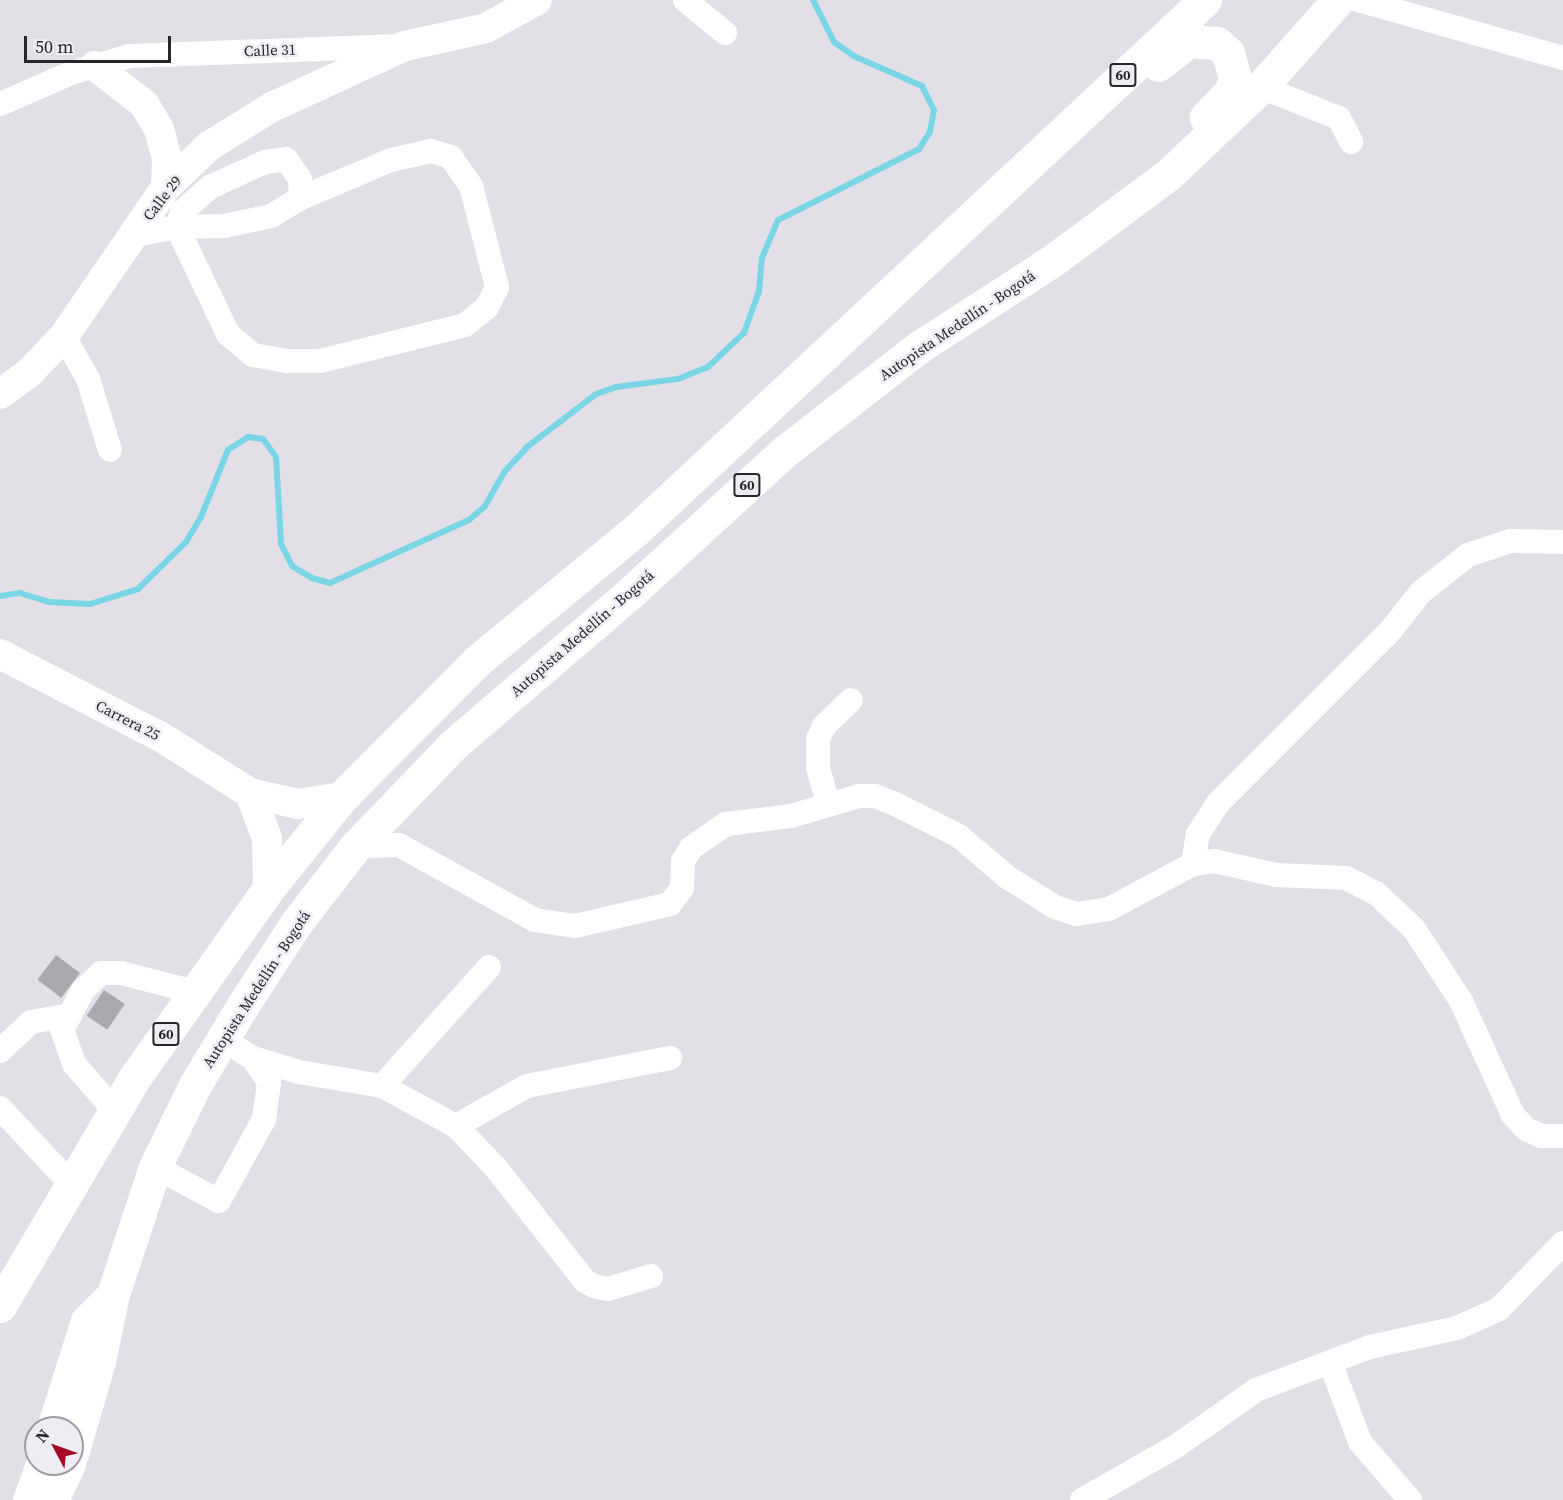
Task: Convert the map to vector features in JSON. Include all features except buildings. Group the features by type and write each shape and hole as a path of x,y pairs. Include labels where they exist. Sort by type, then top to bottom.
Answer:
{"highway":[{"name":"60","path":"0,1306 115,1111 268,889 342,797 477,662 556,599 636,530 1041,150 1205,0"},
{"name":"Autopista Medellín - Bogotá","path":"83,1416 99,1361 113,1294 155,1167 222,1039 297,922 355,847 453,745 628,594 784,452 919,347 1052,261 1168,175 1261,87 1338,0"},
{"path":"1041,150 1078,139 1188,41 1217,43 1234,65 1235,79 1221,103 1157,161 1070,225 1052,261"},
{"path":"56,1416 87,1321 113,1294"},
{"path":"28,1500 37,1476"},
{"path":"52,1500 63,1476"}],"main road":[{"name":"Calle 29","path":"0,394 30,372 64,336 166,187 209,146 241,123 405,46 486,28 537,0"},
{"path":"94,66 144,104 159,129 167,158 166,187"},
{"name":"Carrera 25","path":"0,654 161,737 250,794 297,804 342,797"},
{"path":"250,794 267,838 268,889"}],"street":[{"path":"685,0 725,33"},
{"path":"1358,0 1563,58"},
{"name":"Calle 31","path":"0,104 33,87 130,56 160,53 405,46"},
{"path":"1261,87 1339,118 1351,142"},
{"path":"135,235 177,227 224,226 271,216 301,198 391,160 431,151 450,158 471,186 497,287 487,307 465,325 320,361 287,362 253,355 228,334 177,227 182,212 197,196 266,162 285,159 294,167 300,179 301,198"},
{"path":"64,336 88,379 110,450"},
{"path":"1193,864 1198,834 1218,803 1391,630 1421,592 1468,555 1510,541 1563,542"},
{"path":"828,803 818,767 818,739 824,726 851,700"},
{"path":"355,847 399,845 504,899 536,920 575,926 670,904 682,888 683,861 691,848 726,824 791,816 828,803 875,796 959,836 1006,877 1055,907 1077,914 1109,909 1193,864 1214,861 1276,874 1346,878 1376,893 1414,930 1461,1001 1513,1115 1526,1129 1541,1136 1563,1136"},
{"path":"382,1086 489,967"},
{"path":"115,1111 74,1064 62,1030 83,990 100,973 121,973 195,992"},
{"path":"0,1051 31,1022 70,1015"},
{"path":"222,1039 253,1058 299,1072 382,1086 456,1126 496,1168 584,1280 608,1289 651,1275"},
{"path":"155,1167 219,1201 264,1119 269,1082 253,1058"},
{"path":"456,1126 527,1086 670,1058"},
{"path":"0,1108 71,1184"},
{"path":"1082,1500 1167,1452 1256,1390 1370,1347 1436,1334 1484,1317 1512,1298 1563,1242"},
{"path":"1330,1362 1360,1442 1410,1500"}],"waterway":[{"path":"0,596 20,593 49,602 90,604 138,589 186,542 201,517 228,450 248,437 263,439 276,457 281,544 292,566 312,578 330,583 469,520 485,506 505,471 527,447 596,394 616,387 678,379 708,367 744,333 759,291 762,258 778,220 919,149 930,132 934,110 922,86 854,56 834,42 813,0"}]}
